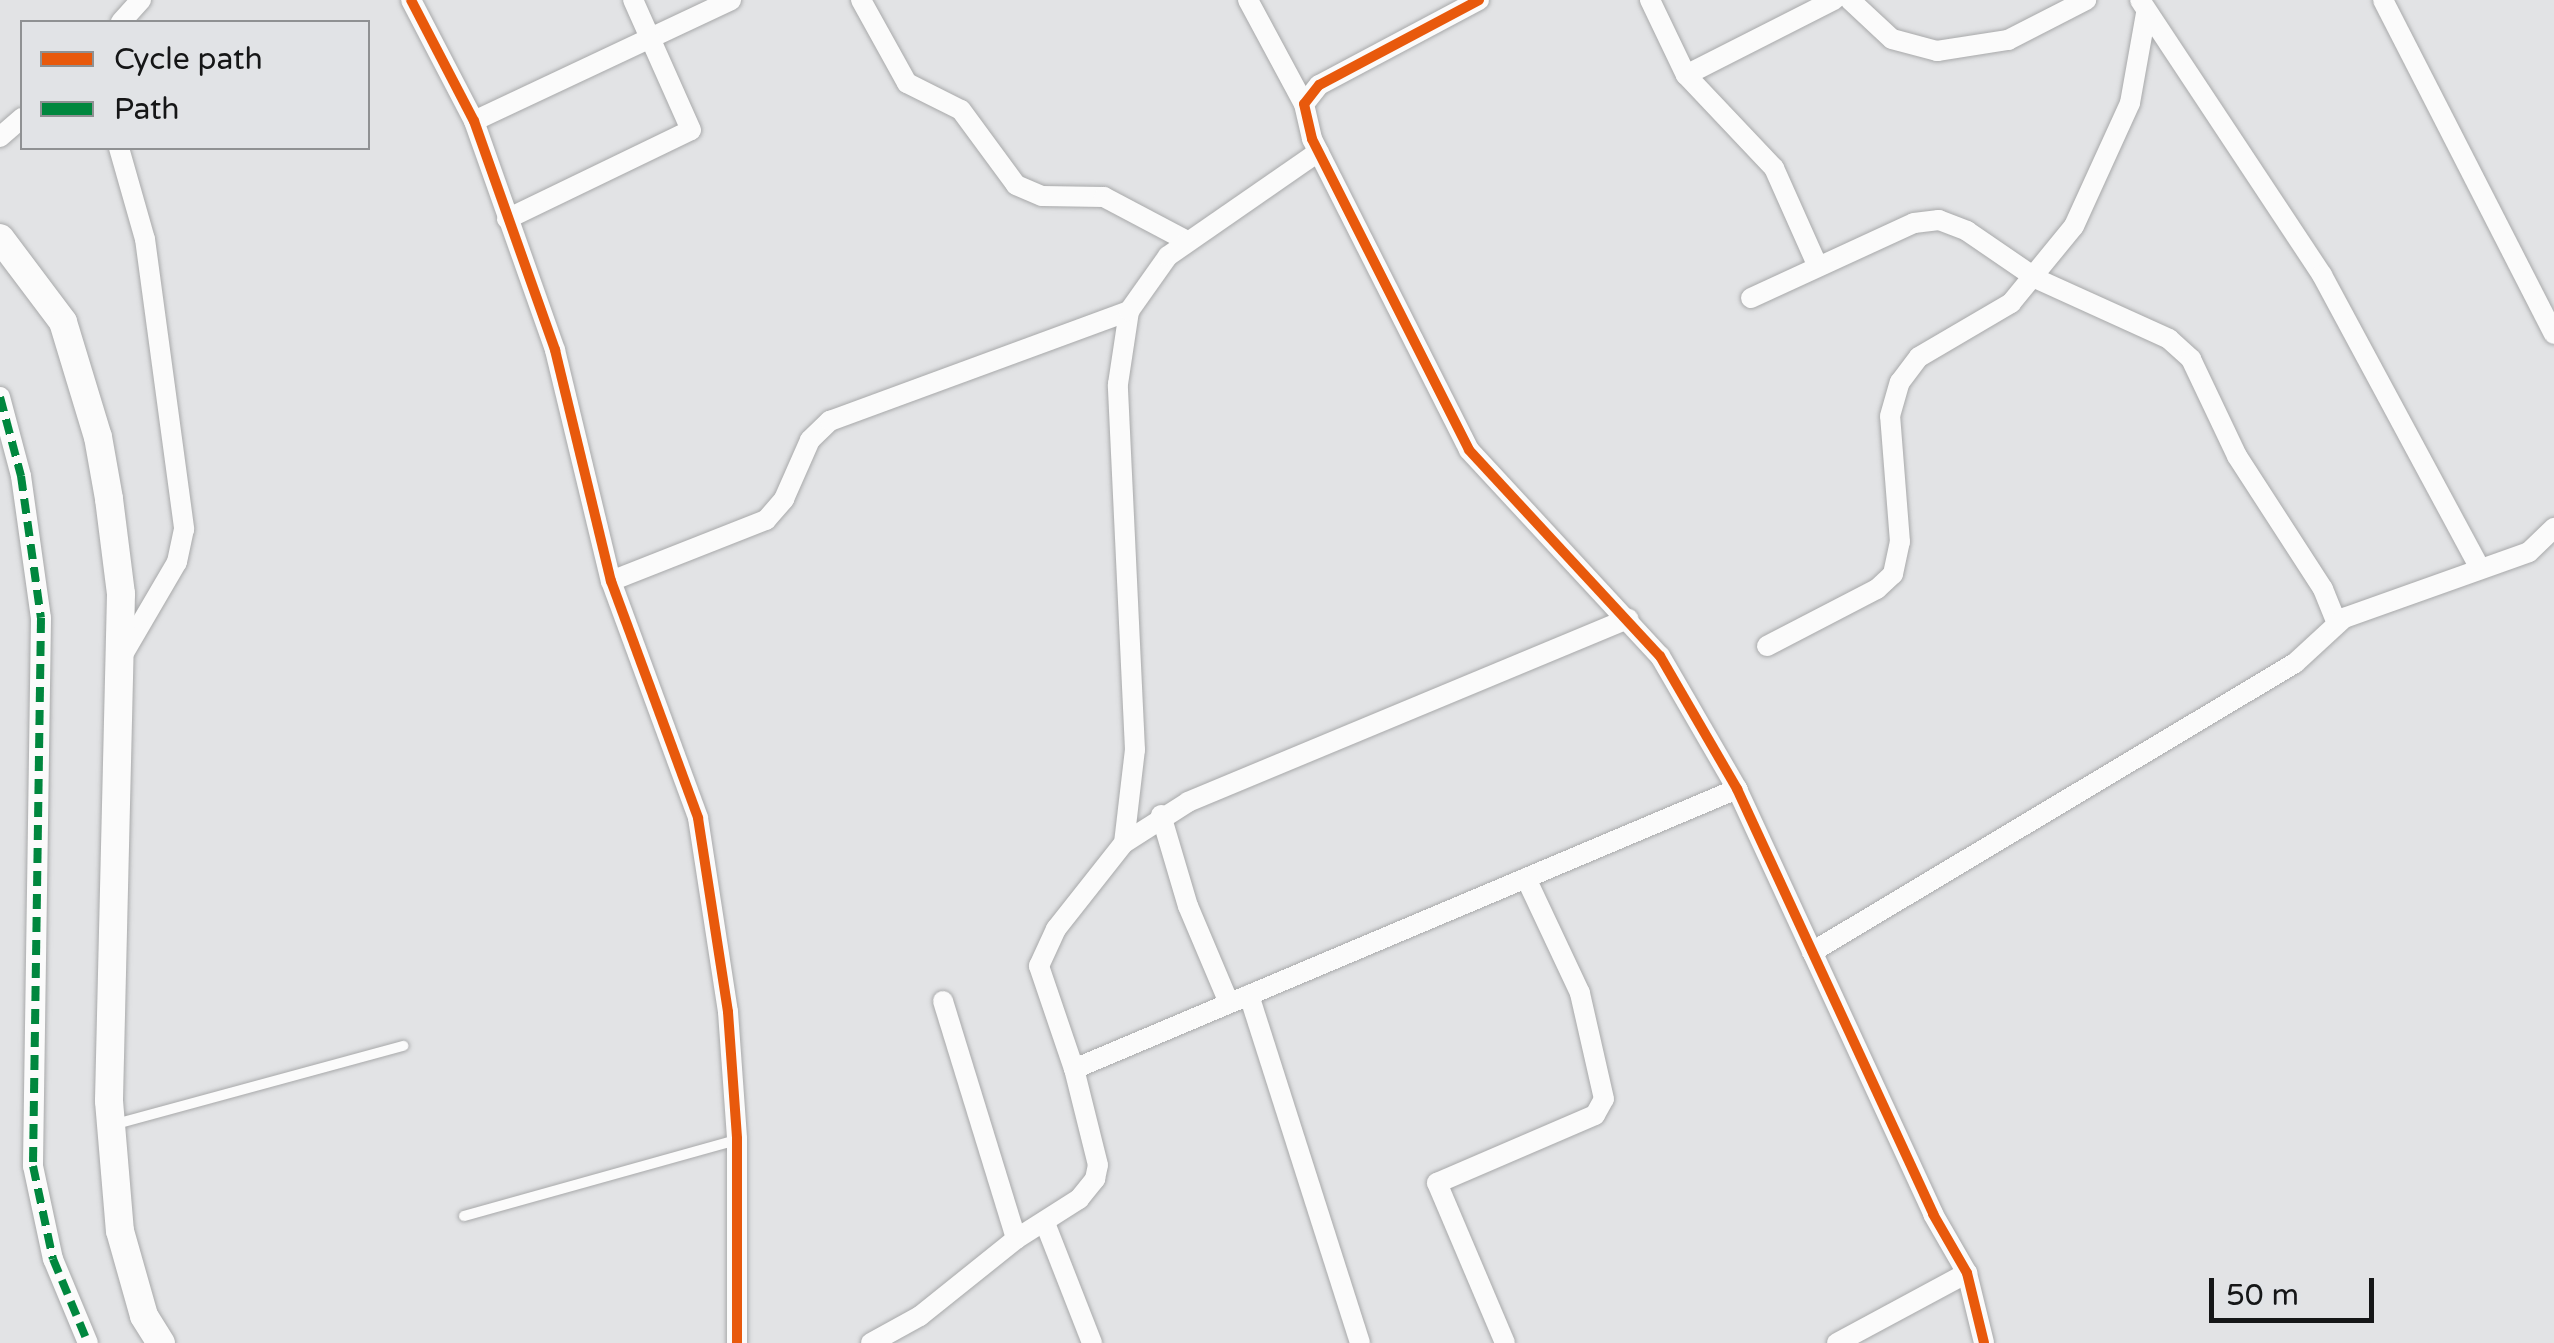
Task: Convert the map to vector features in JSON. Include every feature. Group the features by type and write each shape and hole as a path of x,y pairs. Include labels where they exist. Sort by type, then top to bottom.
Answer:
{"main road":[{"path":"0,238 63,322 98,436 121,594 111,1126 120,1231 144,1316 161,1343"}],"street":[{"path":"123,20 141,0"},
{"path":"411,0 474,122 565,381 586,499 611,581 698,818 720,930 737,1140 737,1343"},
{"path":"508,219 688,135 691,120 633,0"},
{"path":"474,122 651,42 731,0"},
{"path":"861,0 907,83 962,110 1016,186 1042,196 1104,197 1187,241"},
{"path":"1248,0 1304,104 1318,152 1470,450 1660,656 1737,789 1966,1273 1984,1343"},
{"path":"1304,104 1319,86 1354,64 1478,0"},
{"path":"1650,0 1686,74 1774,168 1818,267"},
{"path":"1686,74 1834,0"},
{"path":"1850,0 1892,39 1937,51 2008,40 2086,0"},
{"path":"2383,0 2554,334"},
{"path":"1768,646 1877,590 1893,574 1900,542 1890,416 1900,382 1919,357 1977,326 2037,279 2074,226 2118,140 2143,7"},
{"path":"2143,7 2322,275 2480,568"},
{"path":"0,137 20,120"},
{"path":"120,150 145,238 184,530 177,562 120,660"},
{"path":"1124,844 1135,750 1118,402 1128,312 1152,273 1187,241 1318,152"},
{"path":"1750,298 1914,223 1939,220 1967,231 2037,279 2182,348 2336,623"},
{"path":"611,581 766,520 784,499 810,440 830,421 1128,312"},
{"path":"0,397 21,476 41,618 33,1166 53,1260 88,1343"},
{"path":"1812,952 2295,663 2336,623 2538,548 2554,528"},
{"path":"871,1343 920,1316 1016,1239 1079,1200 1095,1179 1098,1165 1074,1069 1046,1002 1041,955 1124,844 1161,815 1628,619"},
{"path":"1074,1069 1737,789"},
{"path":"1161,815 1188,906 1229,1003"},
{"path":"1504,1343 1437,1182 1590,1117 1604,1100 1580,993 1526,878"},
{"path":"1249,995 1360,1343"},
{"path":"943,1001 1016,1239"},
{"path":"1045,1223 1092,1343"},
{"path":"1837,1343 1966,1273"}],"lane":[{"path":"111,1126 403,1046"},
{"path":"464,1216 737,1140"}],"marked path":[{"path":"0,397 21,476 41,618 33,1166 53,1259 88,1343"}],"cycle path":[{"path":"411,0 474,121 555,350 611,581 698,818 728,1012 737,1139 737,1343"},
{"path":"1479,0 1319,85 1304,104 1312,139 1469,450 1660,656 1737,789 1933,1214 1967,1273 1984,1343"}]}
